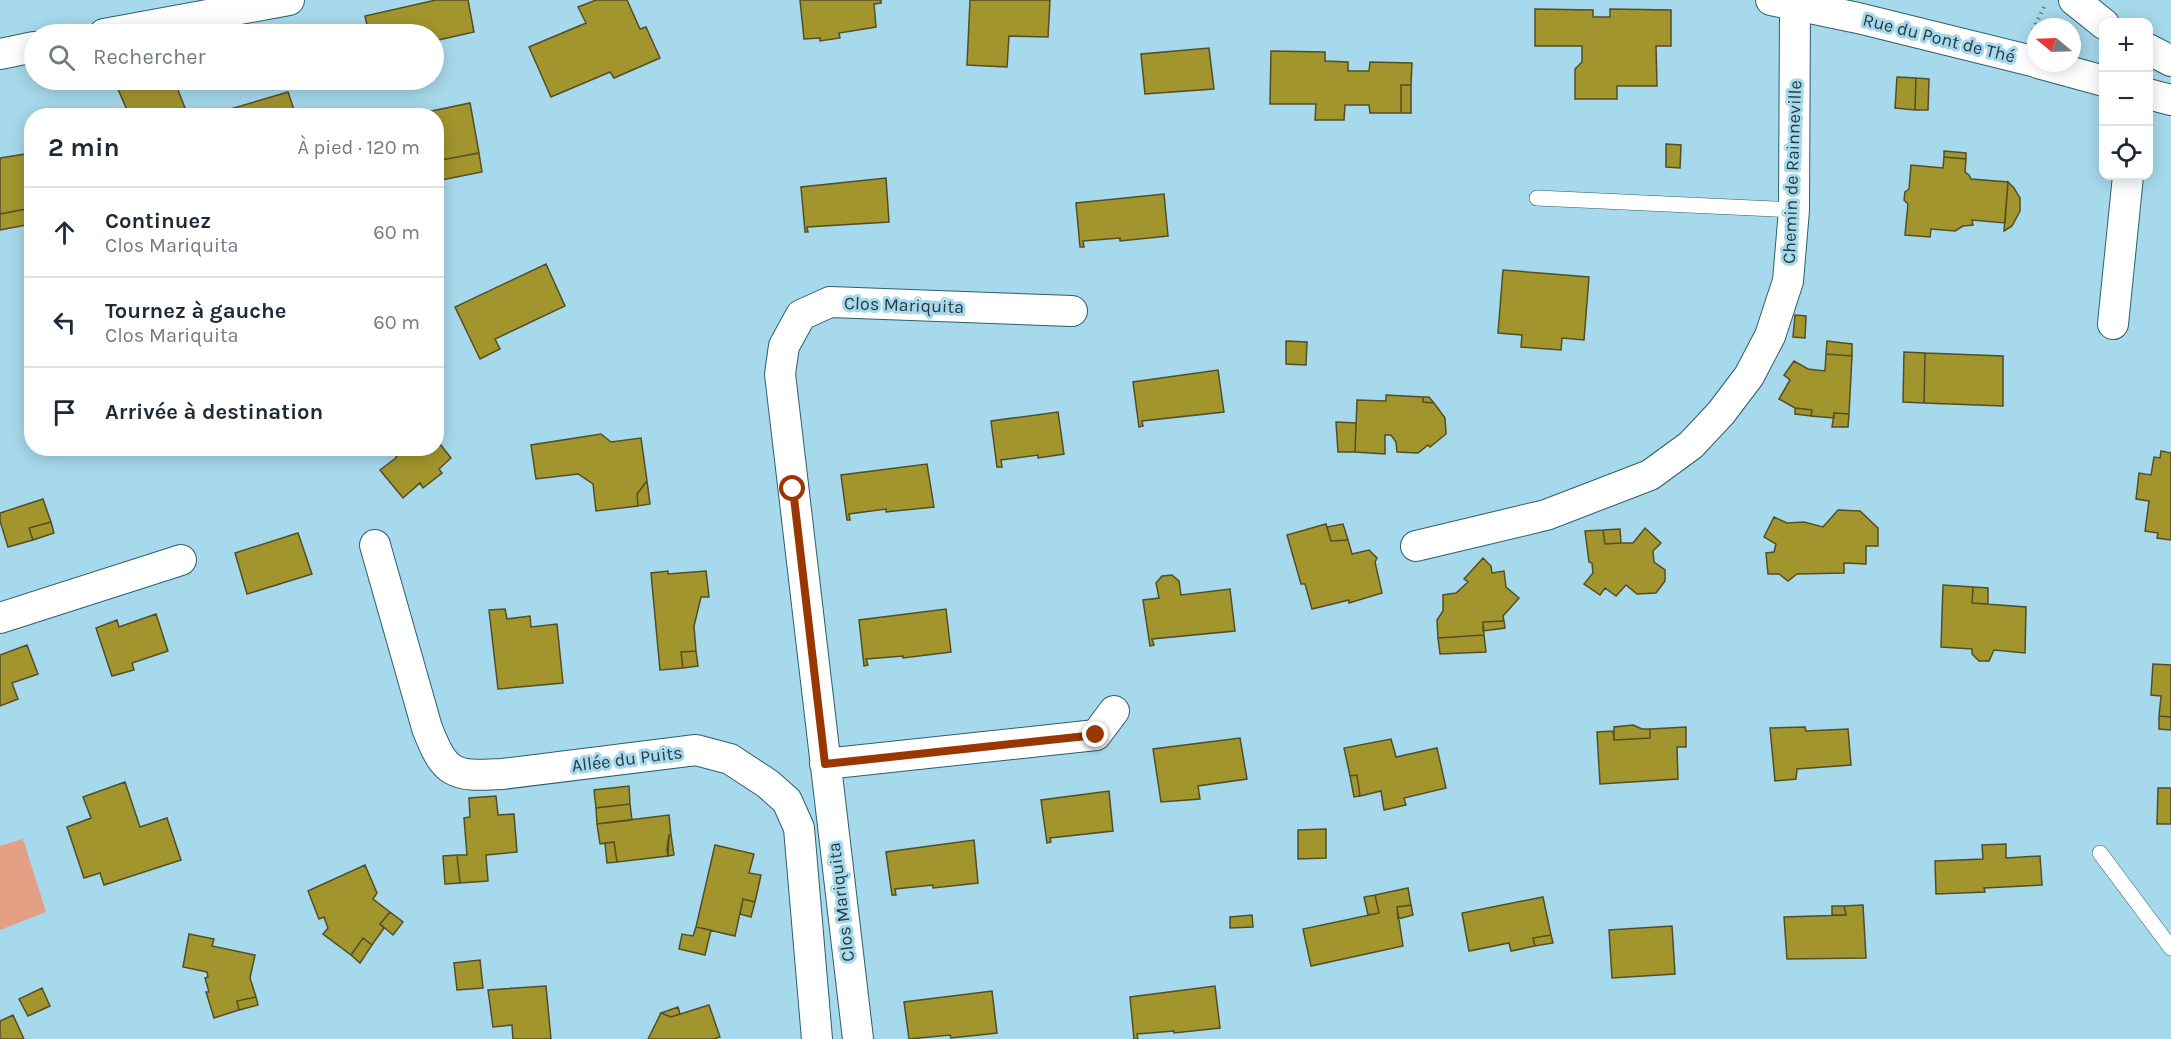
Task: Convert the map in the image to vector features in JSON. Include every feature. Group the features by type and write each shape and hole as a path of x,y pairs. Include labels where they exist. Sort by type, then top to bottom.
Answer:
{"street":[{"path":"158,24 289,0"},
{"path":"2074,0 2099,21"},
{"name":"Rue du Pont de Thé","path":"1783,2 1858,18 2027,60"},
{"name":"Chemin de Rainneville","path":"1416,546 1546,515 1650,475 1691,445 1721,413 1749,376 1770,336 1788,281 1794,210 1783,2"},
{"path":"0,54 24,49"},
{"path":"2153,52 2171,61"},
{"name":"Rue du Pont de Thé","path":"2070,72 2099,80"},
{"path":"2153,95 2171,100"},
{"path":"2113,324 2128,180"},
{"name":"Clos Mariquita","path":"858,1039 780,374 784,346 801,315 830,302 1072,311"},
{"name":"Allée du Puits","path":"375,545 427,728 438,756 452,770 473,776 502,774 696,750 729,759 768,784 787,801 799,828 817,1039"},
{"path":"0,618 181,560"},
{"path":"825,764 1096,735 1114,711"}],"lane":[{"path":"1537,198 1794,210"},
{"path":"2100,853 2171,948"}],"shaded area":[{"path":"23,839 46,912 0,930 0,846"}],"building":[{"path":"436,0 468,0 474,32 444,39 444,24 367,24 365,16"},
{"path":"596,0 627,0 640,29 646,27 660,58 614,78 610,72 551,97 529,47 586,23 578,7"},
{"path":"800,0 881,0 881,3 874,4 876,27 839,33 840,38 820,41 820,38 804,39"},
{"path":"970,0 1050,0 1048,37 1009,36 1007,67 967,65"},
{"path":"1535,9 1593,10 1593,17 1610,17 1610,9 1671,10 1671,46 1656,46 1657,86 1617,86 1617,99 1575,99 1575,69 1582,62 1582,46 1535,46"},
{"path":"1209,48 1214,89 1145,94 1141,54"},
{"path":"1271,51 1325,52 1325,61 1348,62 1348,71 1369,71 1370,62 1412,63 1411,85 1401,85 1401,113 1370,113 1369,105 1345,105 1344,120 1315,120 1316,104 1270,104"},
{"path":"1897,77 1916,78 1915,110 1895,108"},
{"path":"1916,78 1929,79 1928,110 1915,110"},
{"path":"1401,85 1411,85 1411,113 1401,113"},
{"path":"118,90 178,90 185,108 126,108"},
{"path":"288,92 293,108 234,108"},
{"path":"470,103 479,153 444,160 444,108"},
{"path":"1666,144 1681,145 1680,168 1666,167"},
{"path":"1944,151 1966,153 1966,159 1944,157"},
{"path":"479,153 482,172 444,179 444,160"},
{"path":"24,154 24,210 0,214 0,158"},
{"path":"1944,157 1966,159 1965,172 1971,179 2008,182 2005,223 1972,220 1973,225 1963,226 1955,231 1931,229 1930,237 1905,235 1908,204 1904,200 1905,192 1909,189 1911,165 1943,168"},
{"path":"886,178 889,222 807,227 808,232 805,232 801,187"},
{"path":"2008,182 2020,198 2020,211 2012,226 2004,231"},
{"path":"1164,194 1168,236 1120,241 1120,238 1083,241 1084,247 1080,247 1076,203"},
{"path":"24,210 24,226 0,230 0,214"},
{"path":"546,264 565,306 495,339 500,349 480,359 455,307"},
{"path":"1503,270 1589,277 1584,340 1562,338 1561,350 1521,347 1522,335 1498,333"},
{"path":"1795,315 1806,316 1805,338 1793,337"},
{"path":"1286,341 1307,342 1306,365 1286,364"},
{"path":"1827,341 1852,344 1852,356 1826,354"},
{"path":"1904,352 1925,353 1924,403 1903,402"},
{"path":"1925,353 2003,356 2003,406 1924,403"},
{"path":"1826,354 1852,356 1849,414 1834,413 1834,418 1811,416 1812,410 1795,408 1779,399 1790,380 1784,375 1794,361 1808,369 1825,371"},
{"path":"1218,370 1224,412 1142,421 1143,426 1139,427 1133,382"},
{"path":"1386,395 1423,397 1423,402 1434,403 1445,418 1446,434 1418,453 1397,452 1396,442 1391,435 1385,435 1385,454 1355,452 1357,400 1386,401"},
{"path":"1423,397 1429,397 1434,403 1423,402"},
{"path":"1795,408 1812,410 1811,416 1795,414"},
{"path":"1058,412 1064,454 1001,460 1002,467 997,467 991,421"},
{"path":"1834,413 1849,414 1848,427 1832,427"},
{"path":"1336,422 1356,423 1355,452 1338,452"},
{"path":"601,434 611,442 641,438 647,481 637,494 638,506 596,511 593,484 578,474 536,479 531,445"},
{"path":"444,449 451,458 439,469 442,473 423,488 420,483 403,498 380,470 397,457 444,456"},
{"path":"2161,451 2171,453 2171,540 2157,538 2158,533 2145,531 2149,501 2136,499 2139,473 2151,475 2154,457 2160,458"},
{"path":"927,464 934,507 886,512 886,509 849,514 850,520 847,520 841,475"},
{"path":"647,481 650,504 638,506 637,494"},
{"path":"43,499 51,522 29,528 33,540 8,547 0,521 0,513"},
{"path":"1838,510 1860,511 1878,528 1878,546 1866,546 1866,564 1844,563 1844,573 1797,574 1788,581 1779,574 1768,574 1766,553 1774,552 1776,544 1764,537 1774,517 1787,523 1804,522 1823,527"},
{"path":"51,522 54,533 33,540 29,528"},
{"path":"1326,524 1331,541 1348,540 1352,554 1369,550 1377,558 1375,562 1382,593 1349,603 1349,600 1312,609 1305,584 1301,584 1287,535"},
{"path":"1343,524 1348,540 1331,541 1327,527"},
{"path":"1645,528 1661,543 1653,551 1654,562 1665,570 1665,581 1656,593 1637,594 1626,585 1616,596 1605,588 1600,595 1584,584 1593,573 1592,563 1589,562 1585,531 1603,530 1605,544 1633,543"},
{"path":"1620,529 1621,543 1605,544 1603,530"},
{"path":"298,533 312,574 247,594 235,553"},
{"path":"1483,558 1491,566 1492,573 1504,571 1506,587 1519,598 1503,616 1504,621 1483,622 1484,635 1438,638 1437,620 1443,611 1443,595 1456,593 1468,582 1464,579"},
{"path":"668,571 668,574 706,571 709,597 701,597 694,626 696,651 681,652 683,668 660,670 651,573"},
{"path":"1172,575 1179,581 1181,595 1230,589 1235,631 1152,639 1154,645 1150,646 1143,600 1159,598 1156,583 1162,576"},
{"path":"1943,585 1973,587 1972,603 2026,607 2025,653 1994,650 1989,661 1979,661 1972,654 1972,649 1941,647"},
{"path":"1973,587 1988,588 1988,604 1972,603"},
{"path":"505,609 507,619 530,616 531,627 557,624 563,683 498,689 489,610"},
{"path":"946,609 951,652 903,658 903,656 866,659 868,665 864,666 859,620"},
{"path":"156,614 168,651 132,663 134,670 112,676 96,628 117,620 119,627"},
{"path":"1504,621 1505,628 1483,631 1483,622"},
{"path":"1484,635 1486,652 1440,654 1438,638"},
{"path":"27,645 38,674 12,683 18,699 0,706 0,655"},
{"path":"696,651 698,666 683,668 681,652"},
{"path":"2153,664 2171,665 2171,717 2159,716 2161,696 2151,695"},
{"path":"2159,716 2171,717 2171,730 2159,729"},
{"path":"1633,725 1642,729 1650,729 1650,738 1614,740 1614,727"},
{"path":"1686,727 1686,747 1677,747 1678,779 1600,784 1597,732 1613,731 1614,740 1650,738 1650,729"},
{"path":"1805,727 1806,731 1848,729 1851,765 1797,769 1796,779 1775,781 1770,728"},
{"path":"1240,738 1247,779 1198,786 1200,799 1161,802 1153,749"},
{"path":"1391,739 1396,757 1437,748 1446,788 1404,798 1406,805 1384,810 1381,791 1360,796 1357,775 1350,776 1344,748"},
{"path":"1357,775 1360,796 1354,797 1350,776"},
{"path":"125,782 140,827 167,818 181,860 104,885 100,873 84,878 67,827 91,818 83,797"},
{"path":"629,786 630,804 596,808 594,790"},
{"path":"2158,788 2171,788 2171,824 2157,824"},
{"path":"1109,791 1113,831 1050,838 1051,842 1047,843 1041,800"},
{"path":"496,796 498,815 514,814 517,852 486,855 488,881 460,883 457,855 467,855 464,818 470,817 469,798"},
{"path":"630,804 632,820 597,824 596,808"},
{"path":"669,815 671,835 669,835 667,849 668,856 617,862 614,842 600,844 597,824"},
{"path":"1326,829 1326,858 1298,859 1298,830"},
{"path":"669,835 671,835 674,855 668,856"},
{"path":"974,840 978,883 895,889 896,895 892,895 886,852"},
{"path":"614,842 617,862 607,863 605,843"},
{"path":"2006,844 2006,858 2040,856 2042,885 1984,888 1985,892 1936,894 1935,861 1983,859 1982,845"},
{"path":"715,845 754,854 749,873 761,875 755,902 743,899 735,936 696,927"},
{"path":"457,855 460,883 445,884 443,856"},
{"path":"365,865 377,893 373,899 390,912 380,924 384,928 372,945 363,938 351,955 323,934 328,928 324,917 319,919 308,891"},
{"path":"1408,888 1411,905 1397,907 1403,946 1311,966 1303,929 1379,913 1375,895"},
{"path":"1375,895 1379,913 1368,915 1364,897"},
{"path":"1543,897 1551,935 1533,938 1535,946 1511,951 1509,943 1469,951 1462,913"},
{"path":"743,899 755,902 751,917 740,914"},
{"path":"1411,905 1413,915 1398,919 1397,907"},
{"path":"1863,905 1866,958 1787,959 1784,917 1846,915 1844,906"},
{"path":"1832,906 1844,906 1846,915 1832,915"},
{"path":"390,912 403,922 393,935 380,924"},
{"path":"1252,915 1253,927 1230,928 1230,917"},
{"path":"1672,926 1675,974 1612,978 1609,930"},
{"path":"696,927 711,930 705,955 679,949 682,934 693,936"},
{"path":"189,934 214,939 212,946 255,955 250,978 256,997 237,1001 239,1010 214,1018 206,992 209,992 205,978 208,977 207,972 183,967"},
{"path":"1551,935 1553,943 1535,946 1533,938"},
{"path":"363,938 372,945 360,963 351,955"},
{"path":"480,960 483,988 457,990 454,963"},
{"path":"546,986 551,1039 513,1039 512,1025 493,1027 488,990"},
{"path":"1215,986 1220,1028 1137,1034 1138,1039 1134,1039 1130,997"},
{"path":"42,988 50,1006 28,1016 19,999"},
{"path":"992,991 997,1033 951,1038 950,1035 909,1039 904,1002"},
{"path":"256,997 258,1005 239,1010 237,1001"},
{"path":"709,1005 720,1037 714,1039 648,1039 661,1013 671,1017"},
{"path":"678,1007 680,1014 671,1017 661,1013"},
{"path":"13,1015 24,1039 0,1039 0,1021"}],"route":[{"path":"793,489 825,764 1096,735"}]}
